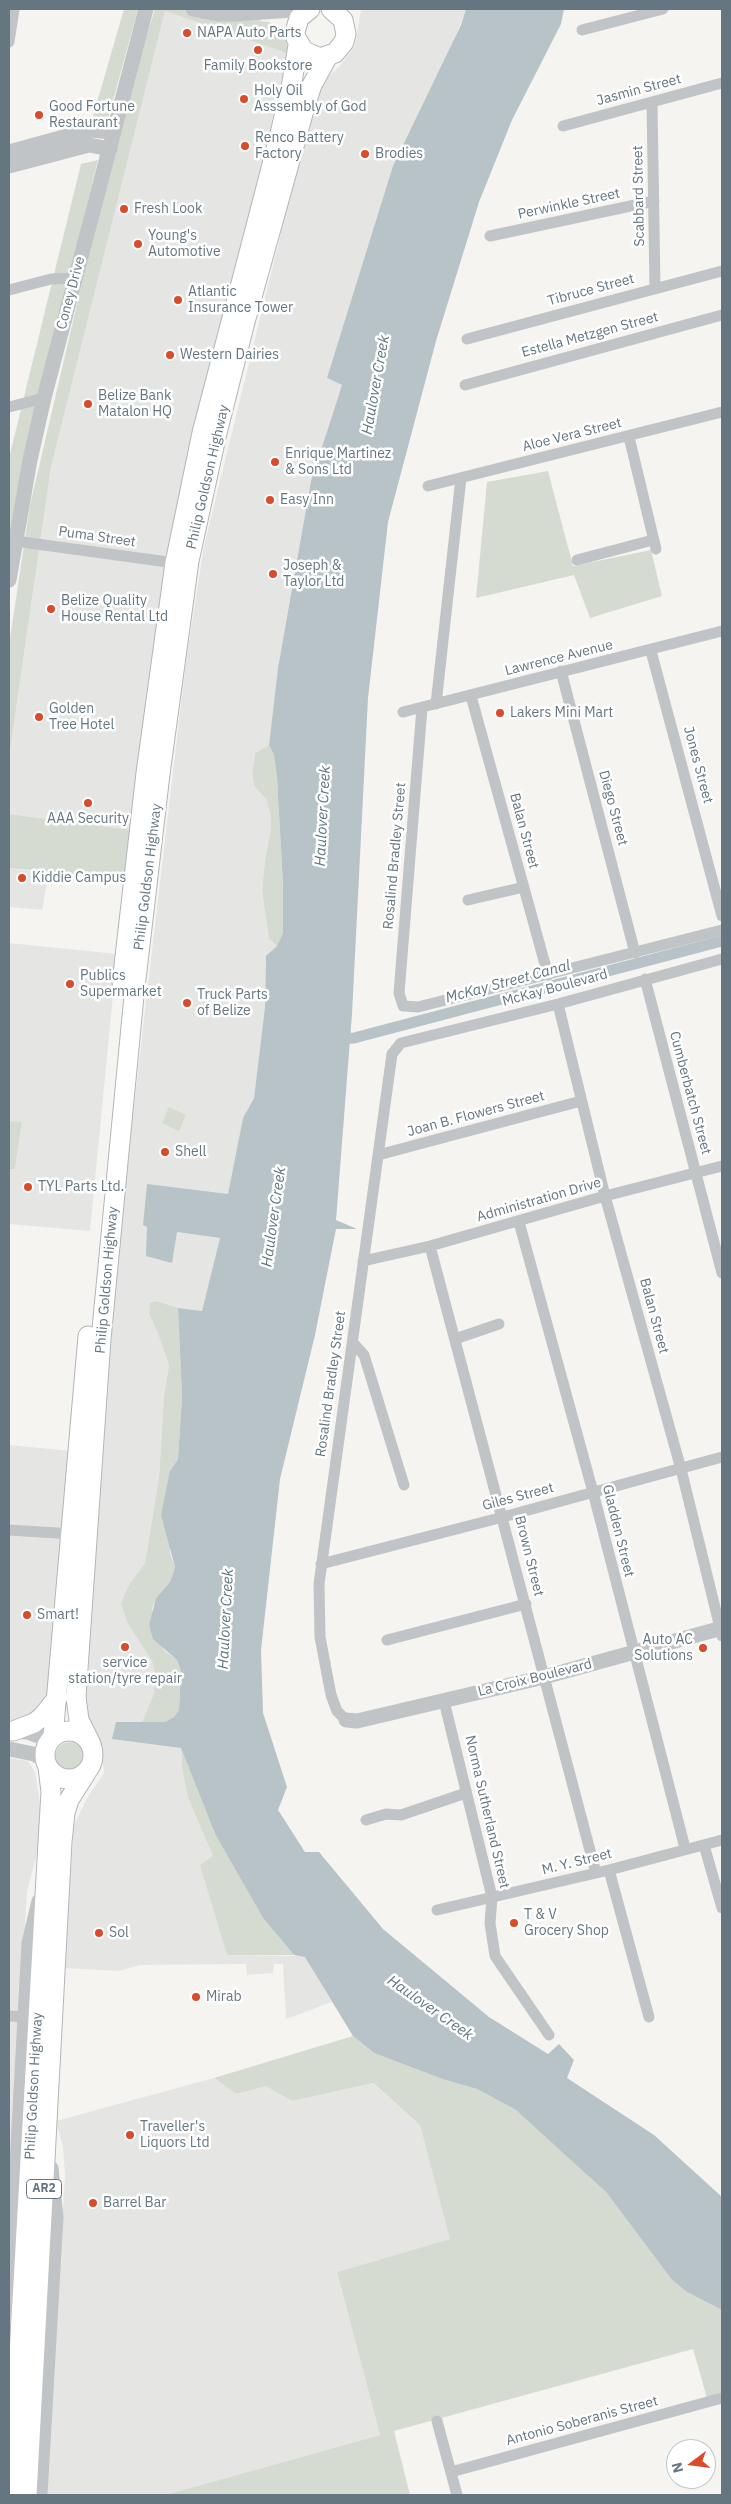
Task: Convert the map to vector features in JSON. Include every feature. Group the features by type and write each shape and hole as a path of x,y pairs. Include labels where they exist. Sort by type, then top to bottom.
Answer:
{"main road":[{"name":"Philip Goldson Highway","path":"52,1738 58,1697 87,1350 122,984 146,773 175,563 202,433 292,82 299,18 309,9"},
{"path":"331,9 343,20 345,27"},
{"path":"345,27 351,9"},
{"name":"Philip Goldson Highway","path":"91,1744 79,1720 76,1697 101,1339 134,996 160,774 189,561 217,433 245,322 306,102 312,84 328,56 335,53 344,42 345,27"},
{"path":"296,38 311,56 328,56"},
{"path":"10,1737 34,1724 58,1697"},
{"path":"74,1731 91,1744 94,1759 86,1773 80,1777 66,1780 53,1773 47,1764 45,1753 52,1738 60,1733 74,1731"},
{"name":"Philip Goldson Highway","path":"11,2495 51,1792 47,1764"},
{"name":"Philip Goldson Highway","path":"27,2495 65,1814 70,1800 86,1773"}],"street":[{"path":"9,39 14,9"},
{"name":"Coney Drive","path":"9,580 15,541 13,520 146,9"},
{"path":"193,9 218,14 265,13 309,9"},
{"path":"582,30 662,9"},
{"path":"265,13 296,38"},
{"name":"Jasmin Street","path":"563,126 722,83"},
{"name":"Scabbard Street","path":"652,103 656,288"},
{"path":"9,152 89,130 114,132"},
{"path":"9,166 88,145 110,149"},
{"name":"Perwinkle Street","path":"490,236 654,202"},
{"name":"Tibruce Street","path":"467,339 722,271"},
{"path":"9,290 50,279 75,278"},
{"name":"Estella Metzgen Street","path":"465,385 722,315"},
{"path":"9,408 44,398"},
{"name":"Aloe Vera Street","path":"428,486 722,415"},
{"path":"577,560 655,544 629,436"},
{"path":"436,704 461,478"},
{"name":"Puma Street","path":"15,541 175,563"},
{"name":"Lawrence Avenue","path":"403,712 651,651 722,631"},
{"name":"Jones Street","path":"651,651 722,916"},
{"name":"Diego Street","path":"561,672 635,953"},
{"name":"Balan Street","path":"471,696 548,975"},
{"name":"Rosalind Bradley Street","path":"402,1006 399,993 422,708"},
{"path":"468,900 524,887"},
{"name":"McKay Boulevard","path":"402,1006 418,1007 722,930"},
{"name":"McKay Boulevard","path":"396,1047 401,1043 558,1004 722,959"},
{"name":"Cumberbatch Street","path":"645,979 722,1273"},
{"name":"Balan Street","path":"558,1004 605,1196 680,1469 722,1631"},
{"name":"Rosalind Bradley Street","path":"346,1720 334,1705 320,1637 318,1600 392,1054 396,1047"},
{"name":"Joan B. Flowers Street","path":"378,1155 581,1101"},
{"name":"Administration Drive","path":"363,1261 430,1246 605,1196 722,1166"},
{"name":"Gladden Street","path":"519,1222 593,1492 633,1653 686,1848"},
{"name":"Brown Street","path":"430,1246 596,1873"},
{"path":"455,1339 499,1324"},
{"path":"353,1343 364,1355 404,1485"},
{"name":"Giles Street","path":"322,1564 722,1457"},
{"path":"9,1530 73,1534"},
{"path":"387,1640 526,1604"},
{"name":"La Croix Boulevard","path":"346,1720 357,1721 444,1701 722,1631"},
{"name":"Norma Sutherland Street","path":"444,1701 492,1897 490,1923 495,1956 549,2035"},
{"path":"10,1737 27,1732 52,1738"},
{"path":"10,1737 26,1751 47,1764"},
{"path":"366,1820 386,1814 401,1814 466,1793"},
{"name":"M. Y. Street","path":"437,1910 609,1870 686,1848 722,1840"},
{"path":"704,1845 722,1908"},
{"path":"9,2313 29,1943 47,1865"},
{"path":"609,1870 649,2017"},
{"path":"9,2016 26,2017"},
{"path":"40,2495 56,2217 47,2136"},
{"name":"Antonio Soberanis Street","path":"451,2472 722,2398"},
{"path":"437,2421 457,2495"}],"shaded area":[{"path":"124,9 138,9 108,119 91,123"},
{"path":"155,9 264,9 260,21 270,22 284,33 289,54 165,11 51,467 9,758 9,645 30,505 84,274 138,63"},
{"path":"361,9 466,9 327,378 342,385 311,481 278,668 269,745 255,753 252,773 254,786 266,799 271,817 262,891 269,939 277,946 266,957 265,1007 254,1098 243,1118 228,1195 148,1185 147,1227 171,1263 176,1232 220,1238 202,1311 178,1308 157,1301 149,1314 169,1365 164,1396 159,1477 145,1563 130,1583 141,1642 152,1661 156,1678 153,1696 142,1722 116,1723 181,1748 182,1768 188,1798 213,1856 227,1955 305,1956 332,2002 286,2019 283,1964 274,1964 273,1973 247,1975 246,1964 140,1965 119,1971 64,1968 74,1825 87,1798 104,1773 102,1753 94,1739 85,1709 105,1397 131,1130 186,661 204,546 311,111 325,79 339,67 355,46"},
{"path":"165,11 289,54 132,830 9,814 9,758 51,467"},
{"path":"98,160 28,442 9,541 9,458 81,164"},
{"path":"548,471 573,566 651,550 662,596 590,618 574,575 476,598 487,482"},
{"path":"269,745 274,755 277,778 283,885 283,933 277,946 269,939 262,891 271,817 266,799 254,786 252,773 255,753"},
{"path":"9,814 132,830 126,879 9,868"},
{"path":"9,868 49,873 42,910 9,907"},
{"path":"9,943 117,954 90,1231 9,1224 9,1169 15,1169 22,1123 9,1121"},
{"path":"169,1107 186,1115 179,1131 162,1123"},
{"path":"9,1121 22,1122 15,1169 9,1169"},
{"path":"157,1301 178,1308 182,1397 178,1459 170,1471 170,1553 175,1567 170,1582 156,1598 152,1609 164,1650 177,1660 181,1671 179,1710 174,1717 165,1722 142,1722 153,1696 156,1678 152,1661 127,1622 121,1603 130,1583 145,1563 159,1477 164,1396 169,1365 149,1314 150,1303"},
{"path":"9,1445 71,1451 51,1696 34,1720 9,1720"},
{"path":"70,1742 81,1746 85,1757 81,1768 70,1772 59,1768 55,1757 59,1746"},
{"path":"181,1748 215,1834 263,1918 294,1955 227,1955 200,1865 213,1856 188,1798 182,1768"},
{"path":"9,1758 28,1761 35,1772 42,1817 37,1854 27,1891 9,2222"},
{"path":"353,2036 374,2053 442,2079 477,2089 516,2110 571,2158 606,2192 672,2280 687,2292 722,2310 722,2394 707,2398 693,2349 394,2431 410,2495 165,2495 380,2435 337,2272 450,2239 420,2125 373,2083 292,2101 266,2086 236,2094 214,2078"},
{"path":"214,2078 236,2094 266,2085 292,2101 372,2083 420,2125 451,2239 337,2272 380,2435 165,2495 46,2495 65,2176 63,2147 56,2121"}],"water":[{"name":"Haulover Creek","path":"466,9 564,9 561,24 512,120 479,202 436,341 388,522 368,698 352,1014 336,1220 357,1229 336,1229 315,1335 280,1479 261,1650 263,1713 287,1787 278,1810 305,1852 319,1852 383,1929 489,2017 548,2054 559,2044 574,2060 567,2078 654,2135 722,2197 722,2310 687,2292 672,2280 606,2192 516,2110 477,2089 442,2079 374,2053 353,2036 305,1957 294,1955 263,1918 215,1834 181,1748 112,1739 116,1722 165,1722 174,1717 179,1710 181,1671 177,1660 153,1639 149,1625 156,1598 170,1582 175,1567 161,1515 170,1471 178,1459 182,1397 178,1308 202,1311 220,1238 177,1232 172,1263 146,1256 147,1227 143,1225 147,1184 228,1194 243,1118 254,1098 265,1007 266,956 277,946 283,933 283,885 277,778 274,755 269,745 278,668 311,481 342,385 327,378 393,166 461,25"}],"waterway":[{"name":"McKay Street Canal","path":"335,1039 354,1038 722,941"}],"place":[{"name":"NAPA Auto Parts","path":"187,33"},
{"name":"Family Bookstore","path":"258,50"},
{"name":"Holy Oil Asssembly of God","path":"244,99"},
{"name":"Good Fortune Restaurant","path":"39,115"},
{"name":"Renco Battery Factory","path":"245,146"},
{"name":"Brodies","path":"365,154"},
{"name":"Fresh Look","path":"124,209"},
{"name":"Young's Automotive","path":"138,244"},
{"name":"Atlantic Insurance Tower","path":"178,300"},
{"name":"Western Dairies","path":"170,355"},
{"name":"Belize Bank Matalon HQ","path":"88,404"},
{"name":"Enrique Martinez & Sons Ltd","path":"275,462"},
{"name":"Easy Inn","path":"270,500"},
{"name":"Joseph & Taylor Ltd","path":"273,574"},
{"name":"Belize Quality House Rental Ltd","path":"51,609"},
{"name":"Lakers Mini Mart","path":"500,713"},
{"name":"Golden Tree Hotel","path":"39,717"},
{"name":"AAA Security","path":"88,803"},
{"name":"Kiddie Campus","path":"22,878"},
{"name":"Publics Supermarket","path":"70,984"},
{"name":"Truck Parts of Belize","path":"187,1003"},
{"name":"Shell","path":"165,1152"},
{"name":"TYL Parts Ltd.","path":"28,1187"},
{"name":"Smart!","path":"27,1615"},
{"name":"service station/tyre repair","path":"125,1647"},
{"name":"Auto AC Solutions","path":"703,1648"},
{"name":"T & V Grocery Shop","path":"514,1923"},
{"name":"Sol","path":"99,1933"},
{"name":"Mirab","path":"196,1997"},
{"name":"Traveller's Liquors Ltd","path":"130,2135"},
{"name":"Barrel Bar","path":"93,2203"}]}
